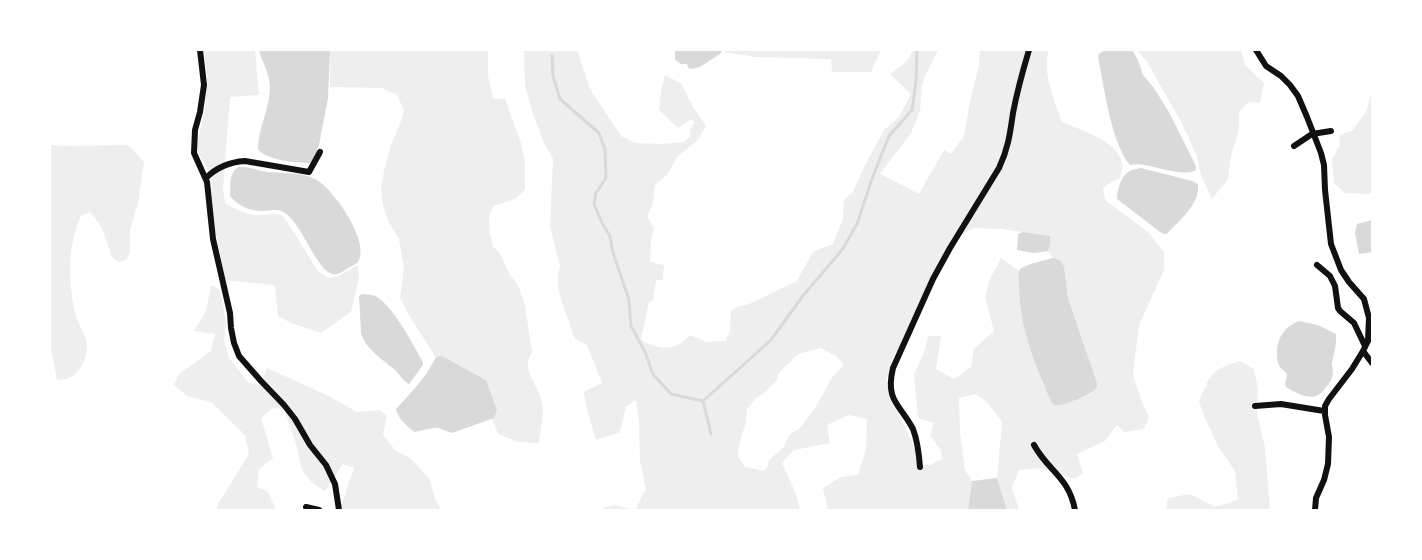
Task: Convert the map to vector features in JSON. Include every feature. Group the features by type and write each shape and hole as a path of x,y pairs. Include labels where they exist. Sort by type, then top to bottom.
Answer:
{"street":[{"path":"200,50 204,85 195,130 194,153 206,178 213,239 230,313 234,343 239,356 284,405 326,465 335,484 339,510"},
{"path":"920,467 918,443 893,398 890,382 893,368 933,279 1005,156 1029,50"},
{"path":"1256,50 1266,66 1281,76 1298,96 1324,165 1331,244 1341,270 1364,299 1369,318 1368,341 1364,349 1344,381 1326,402 1324,411 1329,437 1329,455 1327,471 1316,498 1315,510"},
{"path":"1294,146 1312,134 1331,130"},
{"path":"206,178 221,166 235,161 309,172 320,152"},
{"path":"1317,265 1330,276 1335,286 1340,311 1354,323 1372,363"},
{"path":"1255,406 1281,404 1324,411"},
{"path":"1034,445 1068,489 1075,510"},
{"path":"306,507 320,510"}],"shaded area":[{"path":"204,50 255,50 259,95 230,97 223,189 225,203 250,214 275,214 284,217 318,271 328,278 339,276 358,265 359,277 351,312 321,333 278,316 275,285 225,280 211,209 212,177 198,152 207,78"},
{"path":"259,50 330,50 328,98 319,145 310,163 274,158 258,149 270,87 269,77"},
{"path":"330,50 488,50 488,76 493,98 505,99 521,143 525,162 525,190 515,199 493,206 489,218 493,247 499,252 510,275 518,285 525,305 532,352 528,364 529,370 543,406 539,443 518,442 498,434 492,419 497,410 486,380 442,356 436,357 411,319 400,297 404,268 399,239 388,221 381,190 390,148 404,110 397,95 382,88 330,87"},
{"path":"524,50 577,50 590,89 621,136 635,143 662,144 684,142 690,136 690,130 695,122 691,119 678,128 659,110 665,75 682,84 693,107 706,126 698,140 678,156 667,175 655,185 653,203 647,216 654,228 650,262 664,265 663,280 656,280 653,301 649,302 641,340 667,348 679,344 690,335 707,342 725,341 730,331 731,311 797,281 813,252 833,244 843,219 844,200 853,192 884,130 899,117 911,94 890,74 907,61 913,50 938,50 924,78 920,111 911,133 880,174 919,194 944,150 951,154 964,136 980,50 1049,50 1048,77 1062,122 1098,137 1114,149 1119,156 1122,166 1120,178 1103,188 1105,200 1147,231 1164,252 1164,270 1139,325 1133,375 1149,417 1144,429 1124,432 1117,425 1105,441 1077,454 1083,473 1075,479 1039,468 1019,470 1012,488 1019,510 1007,510 997,478 1002,422 988,403 976,394 959,398 960,433 965,470 972,481 968,510 828,510 823,488 841,477 858,475 866,449 867,419 848,415 827,425 830,443 794,450 782,463 796,494 800,510 635,510 646,489 640,461 636,400 626,407 620,432 596,440 584,392 602,383 587,345 575,339 558,289 560,266 550,226 553,159 544,143 525,85","holes":["974,228 1001,229 1050,236 1048,251 1064,266 1068,298 1097,383 1074,401 1057,406 1043,385 1028,338 1019,291 1019,271 1001,258 990,279 985,297 994,331 974,349 971,367 954,379 936,369 941,336 928,336 914,375 918,418 934,423 930,435 941,451 942,459 930,465 917,465 915,449 886,381 893,357 917,322 933,280 961,235","821,348 836,356 844,365 833,376 815,408 800,428 789,435 784,447 769,460 764,471 745,467 738,456 747,409 777,380 778,374 798,354"]},
{"path":"675,50 720,50 722,52 700,67 689,69 687,64 681,64 675,60"},
{"path":"722,50 881,50 871,72 832,72 831,59 754,57"},
{"path":"1105,50 1132,50 1143,75 1170,114 1196,170 1178,172 1137,164 1130,165 1118,143 1106,98 1098,57"},
{"path":"1137,50 1241,50 1245,65 1264,83 1260,103 1249,102 1239,112 1239,130 1231,155 1228,179 1212,199 1201,175 1196,154 1180,120 1147,62"},
{"path":"1372,90 1372,192 1368,194 1345,193 1334,183 1332,160 1339,146 1340,135 1352,131 1366,112"},
{"path":"50,145 126,145 144,162 138,203 130,230 130,253 126,260 118,262 112,257 101,226 90,212 81,216 76,228 71,252 71,291 76,316 86,338 87,351 81,366 74,374 66,379 57,380 50,342"},
{"path":"239,167 302,175 322,184 348,215 359,240 361,251 359,260 340,273 332,274 320,264 297,226 285,213 276,210 253,210 237,203 230,196 230,184 233,173"},
{"path":"1141,168 1198,184 1196,199 1183,218 1167,234 1160,232 1117,199 1124,176 1130,171"},
{"path":"1372,220 1372,252 1359,254 1355,233 1357,224"},
{"path":"1023,232 1050,236 1048,251 1034,253 1017,250 1018,234"},
{"path":"1053,258 1060,260 1064,266 1068,298 1097,383 1096,388 1089,394 1058,405 1054,405 1051,401 1029,345 1022,315 1019,276 1019,271 1024,267"},
{"path":"211,285 220,290 226,322 224,340 229,358 249,383 260,385 267,368 331,397 357,412 380,410 387,416 383,435 396,451 410,458 430,479 435,499 441,510 342,510 341,506 354,468 343,464 325,491 316,485 302,470 284,409 273,408 261,418 273,458 259,469 257,487 268,492 276,510 217,510 218,504 249,454 245,435 211,402 187,396 174,385 179,374 211,351 215,334 194,331 206,311"},
{"path":"362,294 375,296 384,302 403,327 423,362 409,384 366,344 361,333 359,296"},
{"path":"1299,321 1318,325 1336,334 1332,379 1323,392 1313,397 1297,393 1286,387 1287,374 1278,362 1277,347 1280,337 1286,329"},
{"path":"442,356 486,380 497,410 494,418 452,433 438,428 415,432 403,422 396,409 423,378 436,357"},
{"path":"1240,361 1254,369 1258,389 1257,413 1265,448 1270,510 1166,510 1168,498 1190,494 1215,507 1238,500 1235,471 1218,446 1199,402 1212,375 1222,367"},
{"path":"997,478 1007,510 968,510 972,481"},
{"path":"614,505 635,510 603,510 603,508"}],"waterway":[{"path":"703,401 771,340 802,297 842,250 857,224 889,136 912,110 917,50"},
{"path":"552,55 553,76 560,99 599,133 605,149 606,178 596,193 594,204 610,236 613,253 629,300 631,326 645,352 653,374 671,394 703,401 711,434"}]}
